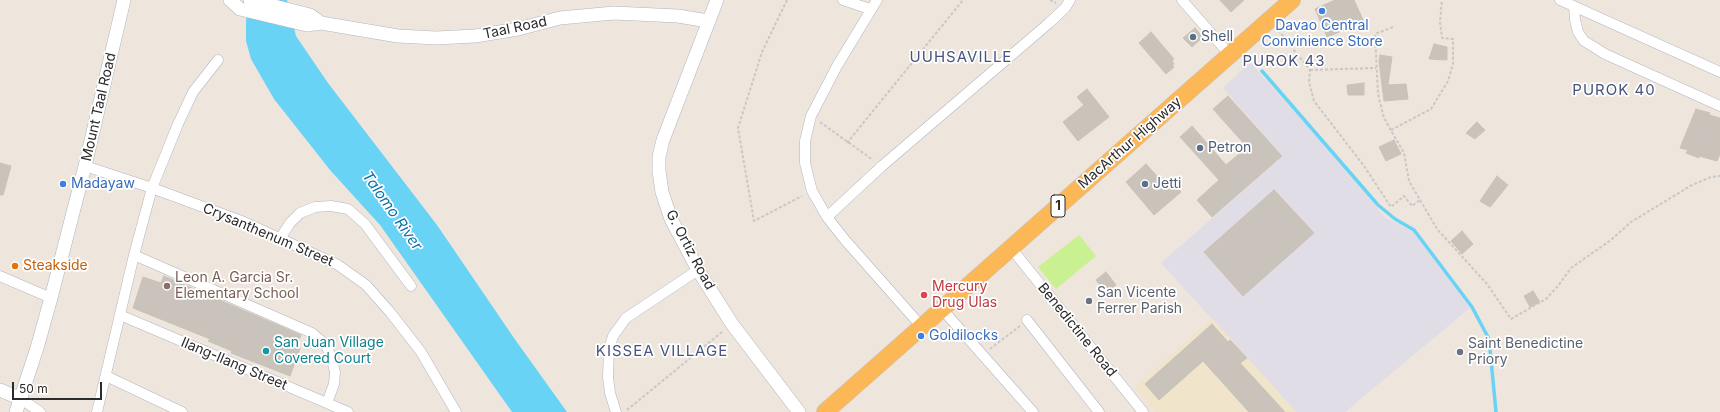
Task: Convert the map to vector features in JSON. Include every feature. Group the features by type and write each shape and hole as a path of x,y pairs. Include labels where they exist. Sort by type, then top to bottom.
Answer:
{"highway":[{"name":"MacArthur Highway","path":"825,412 1292,0"}],"street":[{"name":"Mount Taal Road","path":"16,412 51,298 85,166 124,0"},
{"name":"Taal Road","path":"230,0 321,23 398,36 436,38 475,36 518,29 560,18 614,13 678,16 708,21"},
{"name":"G. Ortiz Road","path":"717,0 663,140 659,157 662,192 671,219 698,270 732,324 799,412"},
{"path":"843,0 870,10"},
{"path":"877,0 837,66 811,116 807,127 804,152 807,176 812,191 827,217 845,240 922,327"},
{"path":"827,217 882,166 1049,23 1065,8 1070,0"},
{"path":"1182,0 1230,55"},
{"path":"1560,0 1720,72"},
{"path":"1574,6 1578,32 1584,40 1594,47 1605,54 1720,106"},
{"path":"97,412 134,255 152,188 178,124 193,92 218,60"},
{"name":"Crysanthenum Street","path":"85,166 152,188 244,222 338,265 366,285 390,312 421,352 456,412"},
{"path":"280,239 290,223 300,213 315,207 331,206 348,209 365,224 411,286"},
{"name":"Benedictine Road","path":"1011,248 1143,412"},
{"path":"134,255 312,333 326,345 332,359 335,372 334,384 327,403"},
{"path":"616,412 610,393 608,377 609,349 613,336 626,318 698,270"},
{"path":"0,276 51,298"},
{"path":"942,309 1033,412"},
{"name":"Ilang-Ilang Street","path":"120,315 348,412"},
{"path":"1027,320 1099,412"},
{"path":"106,376 182,412"},
{"path":"0,390 21,398 40,412"}],"path":[{"path":"787,0 762,52 738,128 754,222 812,191"},
{"path":"847,143 963,0"},
{"path":"1391,130 1431,109 1448,81 1454,64 1453,39 1442,38 1440,22 1442,0"},
{"path":"1270,20 1310,70 1309,82 1314,101 1364,166 1391,207 1404,196 1412,206 1420,200"},
{"path":"1393,27 1375,34 1379,105 1384,118 1404,153 1409,181 1437,229 1487,284 1511,319 1546,299 1571,268 1631,222 1692,185 1720,176"},
{"path":"1310,70 1376,68"},
{"path":"811,116 847,143 882,166"},
{"path":"983,355 1027,320"},
{"path":"624,412 732,324"}],"shaded area":[{"path":"1250,62 1385,217 1413,232 1470,308 1345,412 1296,412 1161,263 1283,156 1223,88"},
{"path":"1212,318 1296,412 1155,412 1135,387"}],"green space":[{"path":"1079,235 1096,256 1056,289 1038,267"}],"water":[{"name":"Talomo River","path":"252,0 287,0 296,36 328,83 437,225 514,338 567,412 512,412 380,225 330,170 274,99 251,59 246,41 246,20"}],"building":[{"path":"1220,0 1244,0 1231,12"},
{"path":"1335,0 1354,0 1364,22 1327,37 1315,9"},
{"path":"1195,28 1203,37 1192,47 1183,38"},
{"path":"1151,32 1174,59 1172,61 1174,64 1172,65 1174,67 1166,74 1139,43"},
{"path":"1434,44 1447,47 1447,60 1429,59"},
{"path":"1380,55 1392,57 1388,85 1406,84 1408,99 1384,101 1379,61"},
{"path":"1364,83 1364,95 1348,95 1347,85"},
{"path":"1087,89 1109,117 1078,141 1063,122 1084,105 1077,97"},
{"path":"1228,96 1282,156 1212,217 1197,200 1219,180 1180,137 1192,126 1226,165 1247,147 1213,109"},
{"path":"1696,109 1720,118 1720,154 1717,161 1699,156 1699,158 1686,153 1688,150 1680,148"},
{"path":"1477,122 1485,130 1475,139 1466,133"},
{"path":"1394,140 1401,154 1386,161 1379,147"},
{"path":"0,163 11,166 3,195 0,195"},
{"path":"1146,164 1167,187 1173,182 1181,192 1154,215 1126,182"},
{"path":"1497,176 1508,185 1490,207 1480,201"},
{"path":"1274,190 1314,233 1243,296 1204,252"},
{"path":"1462,231 1473,244 1462,254 1451,241"},
{"path":"1106,272 1116,285 1106,293 1096,280"},
{"name":"Leon A. Garcia Sr. Elementary School","path":"164,276 301,335 296,347 300,349 290,376 231,353 232,351 208,341 210,339 133,308 143,277 161,283"},
{"path":"1533,291 1540,302 1530,307 1524,296"},
{"path":"1212,324 1228,342 1230,340 1247,358 1240,363 1285,412 1249,412 1203,361 1159,400 1145,384"}],"waterway":[{"path":"1262,71 1378,205 1395,219 1414,230 1472,307 1489,339 1496,412"}],"place":[{"name":"Davao Central Convinience Store","path":"1322,11"},
{"name":"Shell","path":"1193,37"},
{"name":"Petron","path":"1200,148"},
{"name":"Madayaw","path":"63,184"},
{"name":"Jetti","path":"1145,184"},
{"name":"Steakside","path":"15,266"},
{"name":"Leon A. Garcia Sr. Elementary School","path":"167,286"},
{"name":"Mercury Drug Ulas","path":"924,295"},
{"name":"San Vicente Ferrer Parish","path":"1089,301"},
{"name":"Goldilocks","path":"921,336"},
{"name":"San Juan Village Covered Court","path":"266,351"},
{"name":"Saint Benedictine Priory","path":"1460,352"}],"district":[{"name":"UUHSAVILLE","path":"961,57"},
{"name":"PUROK 43","path":"1284,61"},
{"name":"PUROK 40","path":"1614,90"},
{"name":"KISSEA VILLAGE","path":"662,351"}]}
